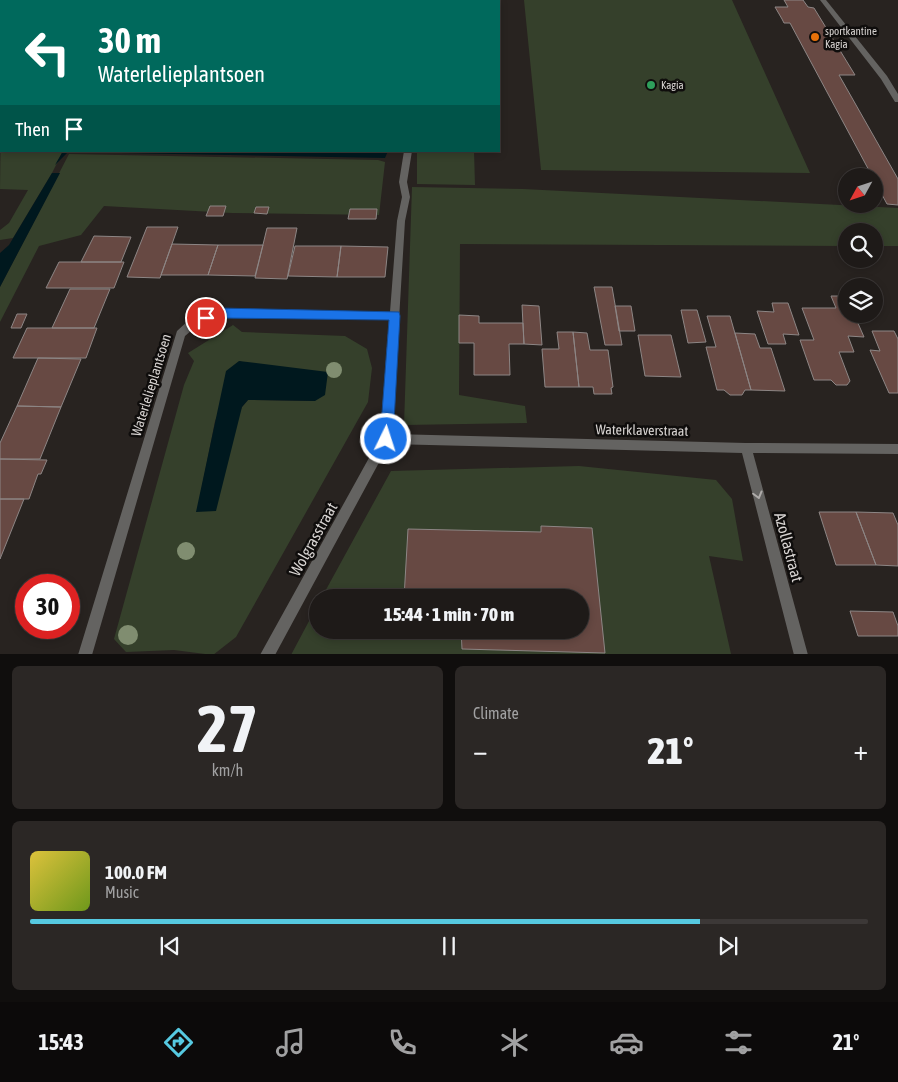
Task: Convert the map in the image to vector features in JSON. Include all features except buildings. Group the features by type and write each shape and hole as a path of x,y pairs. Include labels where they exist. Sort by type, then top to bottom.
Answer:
{"street":[{"path":"823,0 884,78 898,100"},
{"path":"386,439 401,221 406,197 403,182 408,152"},
{"name":"Waterlelieplantsoen","path":"85,654 181,334 194,322 219,313 395,316"},
{"name":"Waterklaverstraat","path":"386,439 746,448 898,449"},
{"name":"Wolgrasstraat","path":"267,654 386,439"},
{"name":"Azollastraat","path":"746,448 801,654"}],"green space":[{"name":"Kagia","path":"524,0 732,0 810,173 541,170"},
{"path":"0,152 62,152 13,238 0,240 0,230 9,223 28,190 0,189"},
{"path":"417,152 474,152 475,185 417,184"},
{"path":"69,154 378,160 385,162 379,215 232,213 104,206 81,235 39,246 0,322 0,287"},
{"path":"412,187 523,189 838,205 838,213 883,213 883,207 898,208 898,246 883,246 883,223 838,223 838,246 460,244 459,395 525,406 527,423 404,425"},
{"path":"233,325 242,332 345,336 367,349 372,368 368,402 236,637 214,654 174,650 126,652 114,639 184,385 194,361 188,353","holes":["240,361 315,401 248,400 242,407 197,512 215,421"]},
{"path":"579,466 716,480 732,499 743,561 709,556 731,654 292,654 309,621 309,639 589,639 589,589 326,589 391,471"}],"water":[{"path":"62,152 68,152 55,165"},
{"path":"68,152 388,152 385,158"},
{"path":"52,173 60,173 0,287 0,253 9,245"},
{"path":"239,361 328,372 325,395 315,401 248,400 242,407 216,511 196,512 226,371"}],"place":[{"name":"sportkantine Kagia","path":"815,37"},
{"name":"Kagia","path":"651,85"}],"route":[{"path":"206,318 219,313 395,316 386,439"}]}
